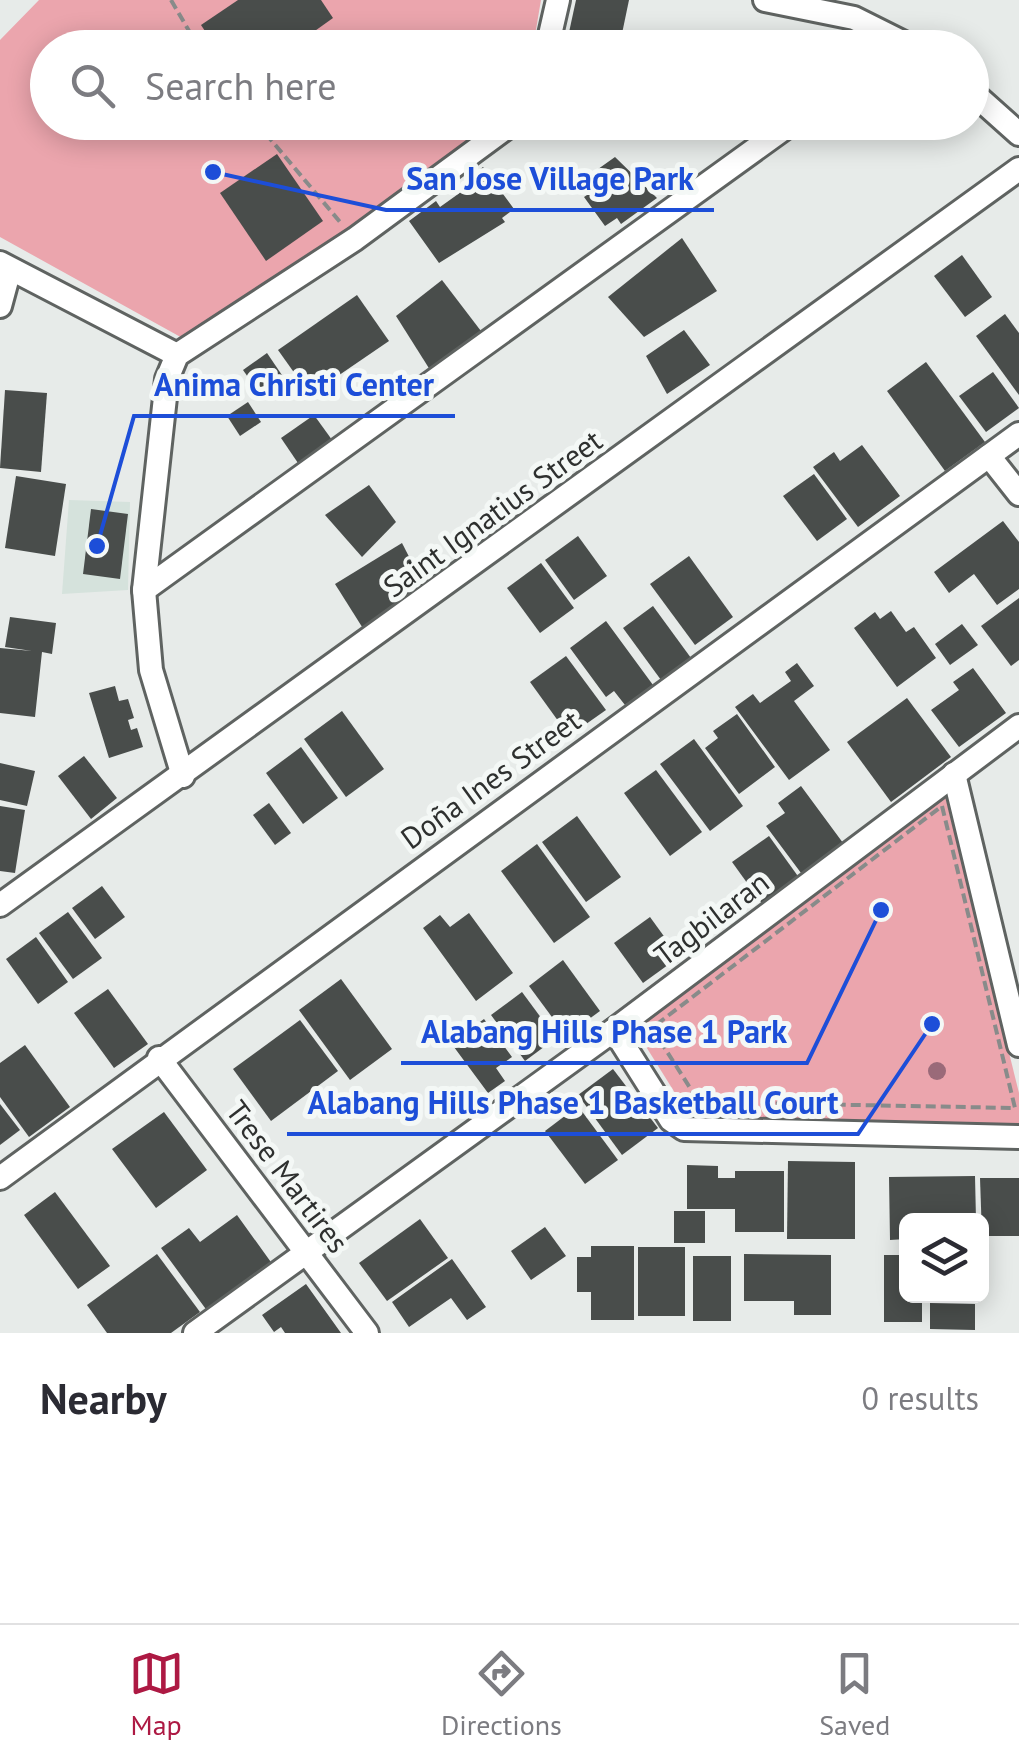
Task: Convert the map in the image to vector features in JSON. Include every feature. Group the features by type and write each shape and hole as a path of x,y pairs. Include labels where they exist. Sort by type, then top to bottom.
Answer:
{"street":[{"path":"550,30 558,0"},
{"path":"766,0 854,18 877,30"},
{"path":"989,107 1019,134"},
{"path":"183,776 151,670 144,590 166,379 177,355 355,239 490,140"},
{"path":"144,590 769,140"},
{"name":"Saint Ignatius Street","path":"0,904 183,776 1019,168"},
{"path":"0,306 5,266 177,355"},
{"name":"Doña Ines Street","path":"0,1178 159,1058 1019,434"},
{"path":"989,456 1019,494"},
{"name":"Tagbilaran","path":"195,1333 614,1030 1019,726"},
{"path":"954,774 1019,1045"},
{"path":"614,1030 671,1120 684,1129 1019,1137"},
{"name":"Trese Martires","path":"159,1058 309,1252 366,1333"}],"path":[{"path":"171,0 188,30"},
{"path":"271,140 355,239"},
{"path":"942,806 1017,1108 699,1102 652,1028 942,806"}],"shaded area":[{"path":"39,0 541,0 536,30 30,30 30,140 468,140 360,221 186,340 0,237 0,40"},
{"path":"69,500 130,502 128,590 62,594"},
{"path":"944,791 1019,1093 1019,1125 714,1120 685,1109 635,1029"}],"building":[{"path":"238,0 321,0 333,18 316,30 204,30 201,25"},
{"path":"576,0 629,0 623,30 570,30"},
{"path":"277,154 323,221 266,261 220,193"},
{"path":"615,157 657,198 621,224 617,218 605,226 584,197 593,191 584,179"},
{"path":"483,167 514,209 502,218 505,222 439,263 409,221 436,201 440,207 475,182 471,176"},
{"path":"682,238 717,291 644,337 608,297"},
{"path":"962,255 992,297 965,317 934,276"},
{"path":"442,280 484,335 432,373 396,316"},
{"path":"357,295 389,341 310,395 278,350"},
{"path":"1005,314 1019,333 1019,395 976,336"},
{"path":"684,330 710,365 667,394 646,356"},
{"path":"267,353 288,384 264,400 243,370"},
{"path":"926,362 985,442 945,471 887,391"},
{"path":"993,372 1019,408 986,432 959,396"},
{"path":"5,390 47,393 41,472 0,468"},
{"path":"248,402 261,422 240,436 227,416"},
{"path":"314,415 335,444 300,466 281,438"},
{"path":"862,445 900,496 858,527 813,467 834,452 840,461"},
{"path":"814,474 847,519 817,541 783,496"},
{"path":"16,476 66,484 55,556 5,548"},
{"path":"369,485 396,522 362,557 325,515"},
{"path":"91,509 128,514 120,579 83,574"},
{"path":"1003,521 1019,542 1019,589 997,605 974,574 949,593 934,572"},
{"path":"578,536 607,576 574,600 545,560"},
{"path":"402,543 425,588 364,630 335,584"},
{"path":"689,556 733,617 695,645 650,584"},
{"path":"541,563 574,608 540,633 507,588"},
{"path":"1019,598 1019,660 1011,666 981,626"},
{"path":"653,606 691,658 661,680 623,628"},
{"path":"891,611 906,632 914,627 936,658 897,687 854,628 875,612 880,619"},
{"path":"10,617 56,623 52,654 42,652 35,717 0,713 0,648 32,651 5,647"},
{"path":"606,621 653,685 625,705 614,691 606,697 570,648"},
{"path":"962,624 978,645 950,665 935,644"},
{"path":"566,656 606,710 569,736 530,682"},
{"path":"797,663 814,686 794,701 830,750 789,780 735,707 753,694 760,703 791,681 785,672"},
{"path":"973,668 1006,713 959,747 931,710 959,690 953,682"},
{"path":"115,686 119,701 128,699 134,718 128,720 131,730 137,728 143,747 109,758 89,693"},
{"path":"907,698 951,757 891,802 847,742"},
{"path":"342,711 384,769 346,797 304,739"},
{"path":"737,714 775,767 739,794 705,748 718,738 713,731"},
{"path":"694,739 743,806 710,831 660,764"},
{"path":"301,747 338,798 303,824 266,773"},
{"path":"84,756 117,798 91,819 58,776"},
{"path":"0,763 35,771 27,806 0,800"},
{"path":"656,770 702,832 670,856 624,793"},
{"path":"801,786 846,847 804,877 766,826 785,813 778,803"},
{"path":"269,803 291,833 275,845 253,815"},
{"path":"0,806 25,810 15,873 0,871"},
{"path":"577,816 621,877 586,902 542,842"},
{"path":"769,836 800,879 763,905 732,862"},
{"path":"537,844 590,917 554,943 501,871"},
{"path":"102,886 125,917 95,939 72,908"},
{"path":"68,912 102,958 73,979 39,933"},
{"path":"469,913 513,973 476,1001 423,928 440,915 450,927"},
{"path":"650,917 679,957 643,983 614,943"},
{"path":"36,937 68,982 38,1004 6,959"},
{"path":"563,960 600,1011 566,1036 529,986"},
{"path":"341,979 392,1049 350,1080 299,1010"},
{"path":"108,989 148,1044 114,1068 74,1013"},
{"path":"522,992 556,1038 525,1061 491,1015"},
{"path":"484,1019 512,1057 496,1068 505,1081 488,1093 451,1043"},
{"path":"300,1020 338,1071 271,1121 233,1069"},
{"path":"25,1045 70,1107 29,1137 0,1097 0,1063"},
{"path":"613,1069 658,1128 622,1155 578,1095"},
{"path":"0,1104 20,1130 0,1145"},
{"path":"578,1106 618,1160 585,1184 545,1131"},
{"path":"164,1112 207,1170 156,1208 112,1149"},
{"path":"788,1161 855,1162 855,1239 787,1239"},
{"path":"687,1165 718,1166 718,1178 735,1178 735,1171 784,1171 784,1232 735,1232 735,1209 687,1209"},
{"path":"975,1176 976,1213 899,1213 899,1239 890,1240 889,1177"},
{"path":"980,1178 1019,1178 1019,1236 989,1236 989,1213 981,1213"},
{"path":"55,1192 110,1266 78,1289 24,1215"},
{"path":"674,1211 705,1211 705,1243 674,1243"},
{"path":"237,1215 273,1265 208,1312 161,1248 189,1228 200,1242"},
{"path":"420,1219 448,1258 387,1301 359,1263"},
{"path":"545,1227 566,1256 531,1280 511,1251"},
{"path":"591,1246 634,1246 634,1320 591,1320 591,1292 577,1292 577,1257 591,1257"},
{"path":"638,1247 685,1247 685,1316 638,1316"},
{"path":"157,1254 200,1312 171,1333 107,1333 87,1305"},
{"path":"744,1254 831,1255 831,1315 794,1315 794,1301 744,1301"},
{"path":"884,1255 899,1255 899,1303 922,1303 922,1322 884,1322"},
{"path":"693,1256 731,1256 731,1321 693,1321"},
{"path":"452,1259 486,1307 467,1320 451,1298 409,1327 392,1302"},
{"path":"306,1284 341,1333 285,1333 281,1327 274,1332 262,1315"},
{"path":"930,1303 975,1304 975,1330 930,1329"}],"place":[{"name":"San Jose Village Park","path":"213,172"},
{"name":"Anima Christi Center","path":"97,546"},
{"name":"Alabang Hills Phase 1 Park","path":"881,910"},
{"name":"Alabang Hills Phase 1 Basketball Court","path":"932,1024"}]}
